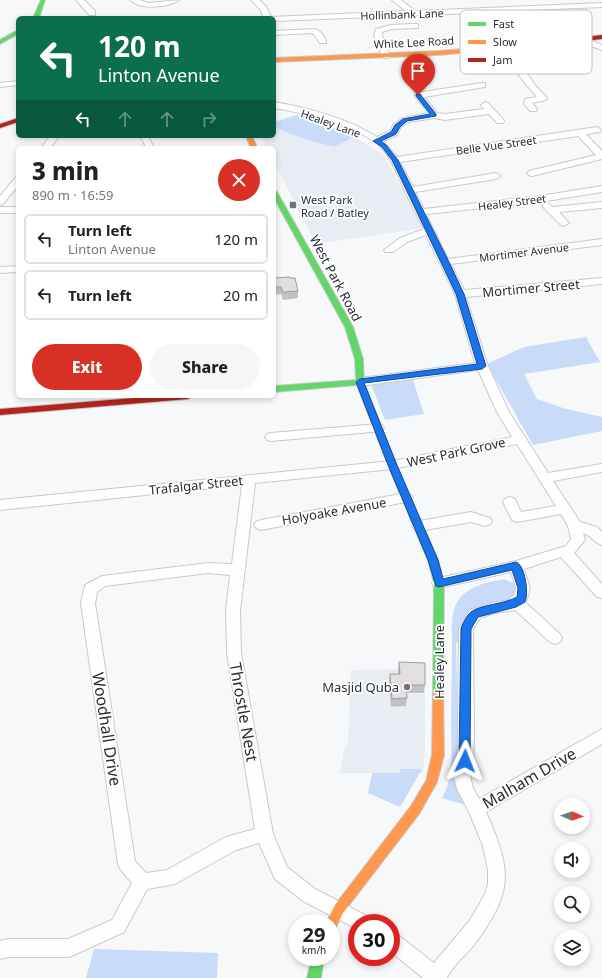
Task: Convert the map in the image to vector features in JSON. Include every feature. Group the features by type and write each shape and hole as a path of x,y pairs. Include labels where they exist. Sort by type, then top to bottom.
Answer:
{"main road":[{"path":"37,16 43,0"},
{"path":"0,42 16,33"},
{"name":"White Lee Road","path":"592,39 602,37"},
{"name":"White Lee Road","path":"276,60 386,56 460,51"},
{"path":"0,126 16,121"},
{"name":"West Park Road","path":"276,196 348,327 358,359 360,382"},
{"path":"276,389 360,382"},
{"name":"Healey Lane","path":"337,914 415,810 431,782 438,755 439,583 433,560 392,465 360,382"},
{"path":"0,412 164,398"},
{"path":"314,978 316,966"}],"street":[{"path":"80,0 88,11"},
{"path":"134,0 141,4 152,4 175,0"},
{"path":"255,0 263,8 267,16"},
{"path":"396,0 413,13"},
{"path":"572,0 577,7"},
{"name":"Hollinbank Lane","path":"276,19 413,13 455,9 524,10 600,7"},
{"path":"386,56 378,36 379,31 390,27 415,26"},
{"path":"276,33 315,31 323,41"},
{"path":"592,44 602,48"},
{"path":"524,74 529,84 543,98 528,101 528,104 534,110"},
{"path":"0,85 16,83"},
{"path":"434,115 418,95 466,88 468,84 482,85"},
{"path":"484,104 500,121"},
{"name":"Healey Lane","path":"276,106 321,117 361,132 384,146 395,160 446,262 460,294 482,366 503,412 576,526"},
{"path":"376,141 394,133 397,126 406,120 434,115 445,117 490,111"},
{"name":"Belle Vue Street","path":"395,160 597,130"},
{"path":"532,173 602,156 580,133"},
{"path":"47,146 53,138"},
{"path":"409,190 496,176"},
{"path":"0,202 16,182"},
{"name":"Healey Street","path":"421,212 540,199 602,189"},
{"path":"540,199 564,223"},
{"path":"551,210 602,205"},
{"path":"0,210 16,210"},
{"path":"389,250 402,239 413,234 430,231"},
{"name":"Mortimer Avenue","path":"446,262 602,242"},
{"path":"0,270 16,269"},
{"name":"Mortimer Street","path":"460,294 602,281"},
{"path":"360,382 482,366"},
{"path":"271,437 378,428"},
{"name":"West Park Grove","path":"392,465 520,439"},
{"name":"Trafalgar Street","path":"0,505 392,465"},
{"path":"546,478 602,468"},
{"name":"Throstle Nest","path":"249,480 233,611 234,653 264,834 281,873 331,914"},
{"name":"Holyoake Avenue","path":"262,525 406,498"},
{"path":"510,502 517,517 565,509"},
{"path":"419,526 471,517 485,521"},
{"path":"439,583 516,566 571,549 578,540 576,526 592,530 602,540"},
{"path":"564,551 601,596"},
{"path":"476,808 465,789 462,776 465,761 466,736 466,628 475,614 493,608 512,605 522,599 523,588 516,566"},
{"name":"Woodhall Drive","path":"142,882 127,864 88,603 90,589 102,581 127,577 208,568 239,570"},
{"path":"516,602 555,638"},
{"name":"Malham Drive","path":"437,977 485,915 496,887 497,871 494,854 476,808 602,736"},
{"path":"0,950 9,948 69,948 118,926 142,882 169,878 232,843 264,834"},
{"path":"400,948 437,977"}],"shaded area":[{"path":"296,115 318,121 354,137 334,147 304,139 276,128 276,121"},
{"path":"276,128 304,139 334,147 354,137 383,154 423,228 316,244 276,166 276,146 266,146 262,138 276,138"},
{"path":"586,337 600,362 524,374 537,399 566,409 602,417 602,431 533,445 487,364 524,347"},
{"path":"412,377 424,414 385,420 371,384"},
{"path":"504,579 515,584 516,594 510,601 482,607 456,644 458,722 462,728 469,806 442,798 451,772 453,614 460,598 469,590 492,581"},
{"path":"398,669 399,683 390,683 392,708 407,706 406,694 425,694 425,748 423,773 340,773 345,746 348,744 351,670"},
{"path":"400,769 422,769 400,807 368,793 372,773 400,773"},
{"path":"94,949 218,953 217,978 86,978"}],"building":[{"path":"276,278 295,278 298,291 283,292 281,287 276,287"},
{"name":"Masjid Quba","path":"399,662 425,663 425,685 406,685 407,698 392,699 390,674 400,674"}],"traffic: fast":[{"path":"37,16 43,0"},
{"path":"0,42 16,33"},
{"path":"276,196 349,327 359,359 360,382 392,465 433,560 439,583 438,692"},
{"path":"276,389 360,382"},
{"path":"314,978 316,966"}],"traffic: slow":[{"path":"276,60 460,51"},
{"path":"250,138 253,146"},
{"path":"336,914 415,810 431,782 438,755 438,692"}],"traffic: jam":[{"path":"592,38 602,37"},
{"path":"0,126 16,121"},
{"path":"0,412 164,398"}],"place":[{"name":"West Park Road / Batley","path":"293,205"},
{"name":"Masjid Quba","path":"407,687"}],"route":[{"path":"418,95 434,115 401,122 397,126 394,133 388,137 376,141 384,146 395,160 446,262 460,294 482,366 360,382 392,465 433,560 439,583 516,566 523,588 522,599 512,605 493,608 475,614 466,628 465,761"}]}
